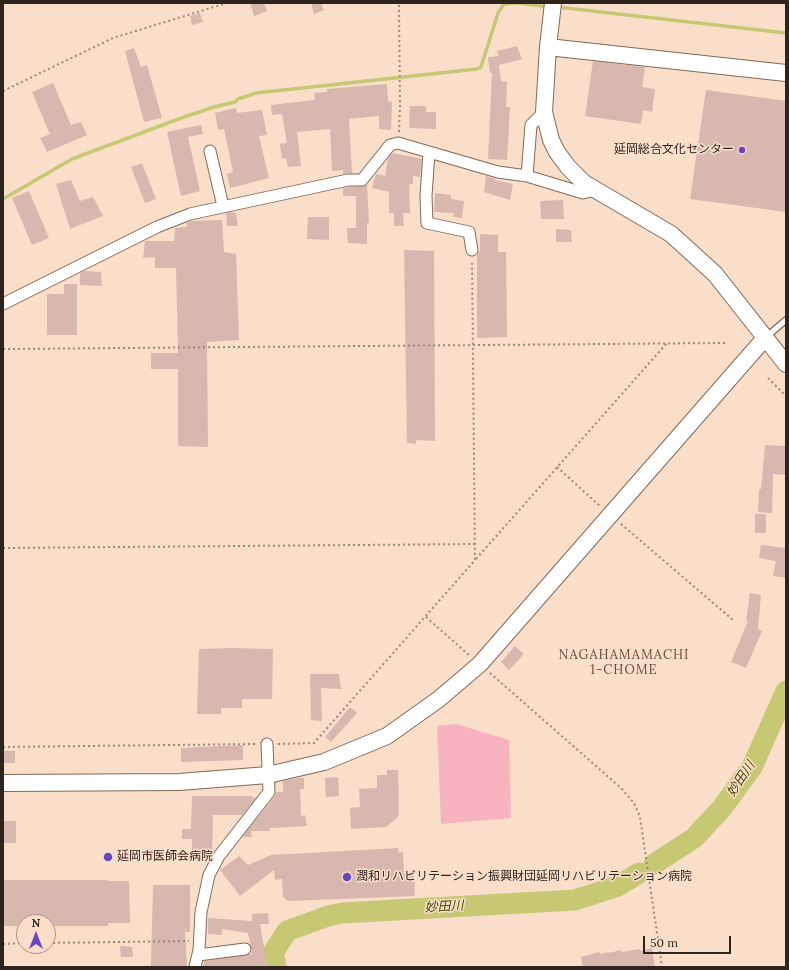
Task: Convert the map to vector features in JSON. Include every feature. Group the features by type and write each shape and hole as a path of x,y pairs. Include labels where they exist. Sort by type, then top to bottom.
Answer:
{"street":[{"path":"553,3 548,47 544,112 550,140 557,152 568,167 584,183 671,234 715,274 786,364"},
{"path":"548,47 786,73"},
{"path":"527,176 530,125 544,112"},
{"path":"3,304 157,227 190,214 348,180 362,180 390,145 398,143 498,172 527,176 583,193 595,190"},
{"path":"210,151 223,206"},
{"path":"429,152 426,196 427,223 469,232 472,250"},
{"path":"3,783 179,782 268,775 324,762 387,736 439,699 480,664 765,338"},
{"path":"195,967 198,955 198,940 205,888 209,875 219,856 269,792 268,744"},
{"path":"198,955 244,949"}],"lane":[{"path":"765,338 786,320"}],"path":[{"path":"3,90 113,38 227,3"},
{"path":"398,143 400,105 399,3"},
{"path":"472,250 475,560"},
{"path":"3,747 314,743 667,343"},
{"path":"3,350 473,344 725,343"},
{"path":"768,378 786,396"},
{"path":"557,467 610,515 733,620"},
{"path":"3,548 476,544"},
{"path":"426,617 621,788 634,803 640,817 662,967"},
{"path":"56,943 198,940"},
{"path":"3,944 16,943"}],"shaded area":[{"path":"456,724 509,740 511,818 441,824 437,726"}],"building":[{"path":"250,3 264,3 267,11 254,16"},
{"path":"311,3 321,3 324,10 314,14"},
{"path":"200,13 203,22 192,25 190,16"},
{"path":"517,46 522,59 499,65 501,81 507,82 506,107 510,107 507,160 488,159 492,73 490,73 488,57 499,56 497,51"},
{"path":"134,48 141,67 147,65 162,118 144,122 125,51"},
{"path":"593,61 645,67 642,87 655,89 652,112 643,110 641,124 585,116"},
{"path":"53,83 71,125 81,122 87,135 47,152 40,138 50,134 32,92"},
{"path":"387,84 388,101 392,102 391,130 379,129 379,116 349,119 352,173 343,174 343,170 332,171 330,129 297,132 301,166 288,167 286,158 282,159 280,144 287,143 282,114 272,115 271,105 315,100 314,93 327,92 327,89"},
{"name":"延岡総合文化センター","path":"706,90 786,101 786,212 690,199"},
{"path":"410,106 426,106 426,112 436,112 436,129 409,128"},
{"path":"236,108 237,113 262,110 267,135 259,136 269,178 230,188 227,174 233,172 224,129 218,130 215,113"},
{"path":"201,125 203,134 188,137 200,191 181,196 167,132"},
{"path":"392,153 422,159 420,177 413,176 413,184 409,184 410,213 403,213 404,226 394,226 394,213 389,213 389,192 372,188 376,174 385,176 388,159"},
{"path":"142,163 156,199 145,203 131,167"},
{"path":"486,176 496,179 495,180 513,184 510,200 484,192"},
{"path":"71,180 80,201 93,197 103,216 70,229 56,184"},
{"path":"367,185 369,223 367,223 367,244 348,243 347,228 356,228 356,196 343,196 343,188"},
{"path":"29,191 49,238 32,245 12,198"},
{"path":"435,193 451,195 451,199 464,201 462,218 453,217 454,213 434,212"},
{"path":"563,200 564,219 541,219 540,201"},
{"path":"226,213 236,213 238,226 227,226"},
{"path":"308,217 329,217 329,240 307,239"},
{"path":"222,220 224,252 236,254 239,340 207,342 208,447 178,446 178,369 151,369 151,353 178,353 176,268 155,268 155,257 143,258 145,241 174,241 175,228 187,227 187,223 192,221"},
{"path":"556,229 571,230 572,242 556,242"},
{"path":"480,234 498,235 498,252 506,252 507,337 477,338 477,255 480,251"},
{"path":"404,250 434,251 435,441 416,440 416,444 407,443"},
{"path":"84,271 101,272 102,286 80,285 80,273"},
{"path":"64,284 77,284 77,335 47,335 47,294 64,294"},
{"path":"765,445 786,446 786,475 773,474 772,513 758,512 759,489 761,489"},
{"path":"755,514 766,514 766,533 755,533"},
{"path":"761,545 786,548 786,578 773,576 776,561 759,558"},
{"path":"750,593 761,595 758,629 762,631 746,668 731,662 748,621 746,621"},
{"path":"515,646 524,654 509,670 501,662"},
{"path":"199,649 273,649 272,699 242,699 242,708 221,708 221,714 197,714"},
{"path":"310,674 339,674 341,689 321,688 322,721 311,720"},
{"path":"350,707 357,713 331,742 325,737"},
{"path":"243,745 243,760 181,762 181,748"},
{"path":"3,751 15,751 15,763 3,763"},
{"path":"387,770 398,770 399,814 397,818 386,827 351,829 350,808 360,807 359,789 377,788 377,775 387,775"},
{"path":"338,777 339,796 326,797 325,778"},
{"path":"304,778 304,789 300,789 301,816 305,815 307,826 270,828 270,831 251,831 252,837 242,837 275,796 276,792 283,792 283,781"},
{"path":"192,796 250,796 256,798 242,815 213,815 212,852 204,852 204,857 192,857 192,839 182,839 182,829 191,829"},
{"path":"3,821 16,821 16,843 3,843"},
{"path":"398,848 399,853 403,852 404,874 414,874 415,896 288,901 283,897 282,879 275,880 274,870 240,896 220,870 239,856 248,865 271,855"},
{"path":"3,880 129,881 130,923 108,923 108,926 56,926 56,914 16,914 16,926 3,926"},
{"path":"153,885 190,885 190,932 185,932 187,967 151,966"},
{"path":"268,913 269,924 260,924 267,965 256,967 203,967 204,961 252,954 248,933 222,929 222,935 208,934 208,918 252,921 252,914"},
{"path":"120,946 132,947 133,957 121,957"},
{"path":"652,948 655,967 583,967 581,957 599,952 600,954 621,950 621,952 640,949 641,951"}],"waterway":[{"path":"3,199 72,159 184,117 235,102 238,99 256,93 477,69 481,67 498,13 504,4 519,3 549,7"},
{"path":"557,7 786,33"},
{"name":"妙田川","path":"654,864 694,838 722,808 752,767 786,691"},
{"name":"妙田川","path":"276,967 273,953 287,931 328,916 342,913 575,900 618,886 639,873"}],"place":[{"name":"延岡総合文化センター","path":"742,150"},
{"name":"延岡市医師会病院","path":"108,857"},
{"name":"潤和リハビリテーション振興財団延岡リハビリテーション病院","path":"347,877"}],"district":[{"name":"NAGAHAMAMACHI 1-CHOME","path":"624,662"}]}
